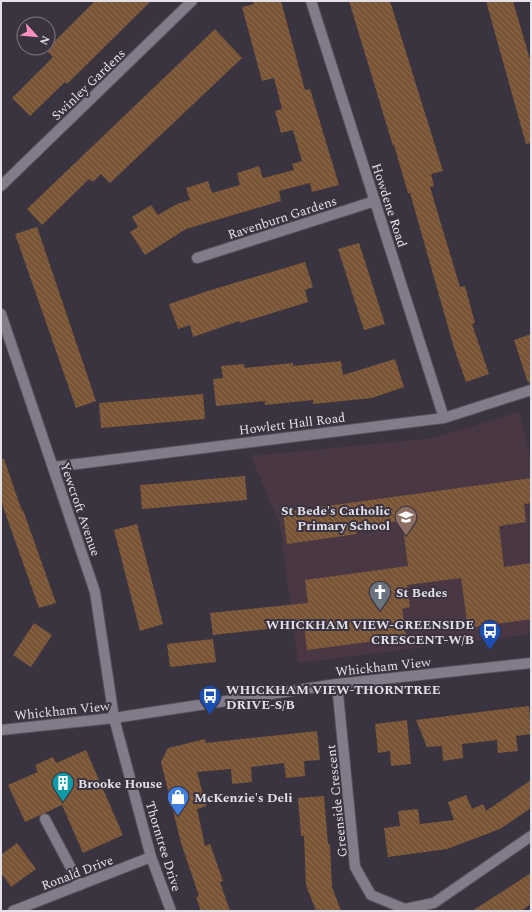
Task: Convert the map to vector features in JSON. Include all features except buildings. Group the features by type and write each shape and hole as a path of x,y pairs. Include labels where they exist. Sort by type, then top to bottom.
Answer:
{"street":[{"name":"Swinley Gardens","path":"1,186 192,1"},
{"name":"Howdene Road","path":"311,1 444,418"},
{"name":"Ravenburn Gardens","path":"197,258 375,201"},
{"name":"Yewcroft Avenue","path":"1,314 95,592 114,718"},
{"name":"Howlett Hall Road","path":"53,466 444,418 531,390"},
{"name":"Whickham View","path":"1,730 114,718 337,684 531,663"},
{"name":"Greenside Crescent","path":"337,684 355,867 371,894 405,909 434,903 531,836"},
{"name":"Thorntree Drive","path":"114,718 151,857 171,911"},
{"path":"45,819 80,885"},
{"name":"Ronald Drive","path":"13,911 151,857"}],"shaded area":[{"name":"St Bede's Catholic Primary School","path":"519,412 531,459 531,634 298,663 280,525 251,456 433,438"}],"place":[{"name":"St Bede's Catholic Primary School","path":"406,536"},
{"name":"St Bedes","path":"380,612"},
{"name":"WHICKHAM VIEW-GREENSIDE CRESCENT-W/B","path":"490,650"},
{"name":"WHICKHAM VIEW-THORNTREE DRIVE-S/B","path":"210,716"},
{"name":"Brooke House","path":"63,802"},
{"name":"McKenzie's Deli","path":"178,816"}]}
